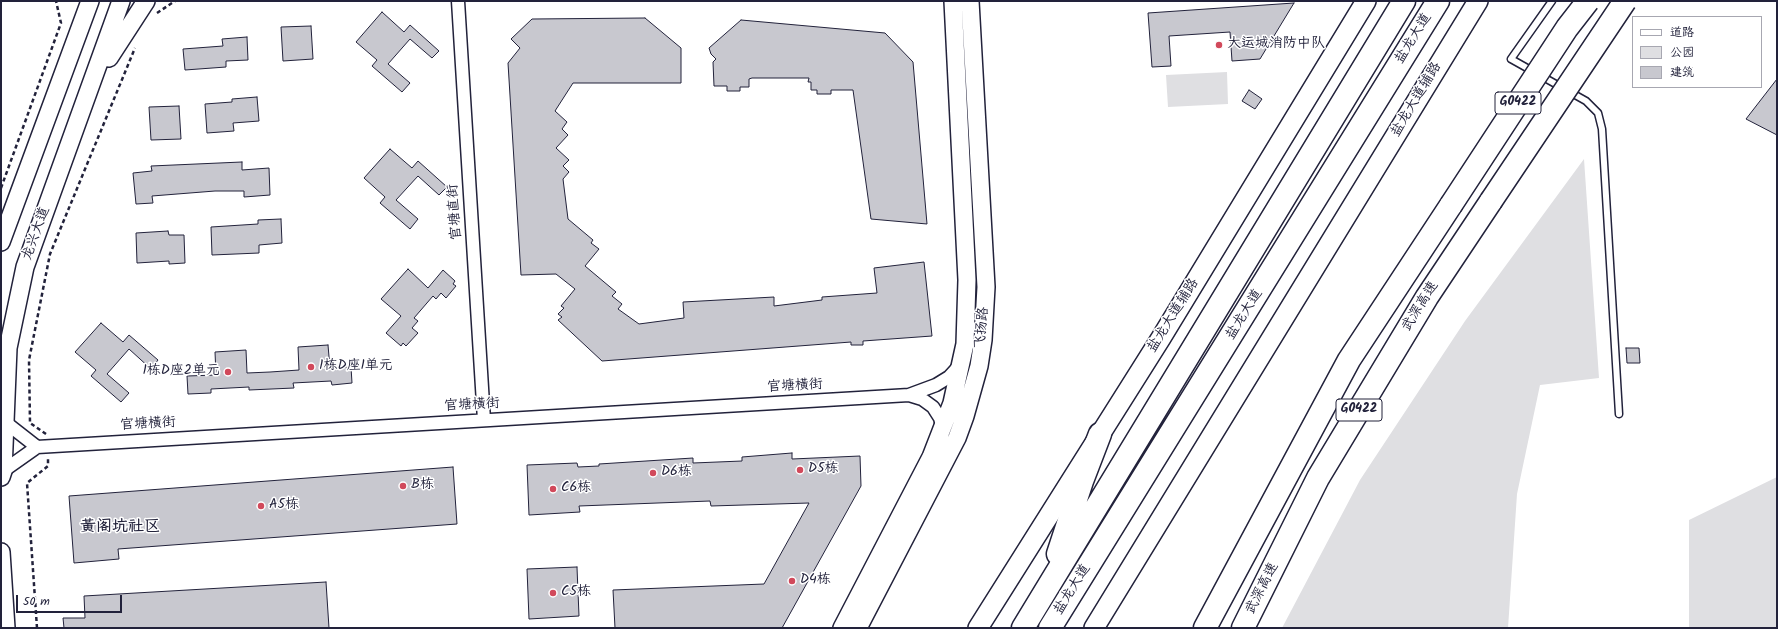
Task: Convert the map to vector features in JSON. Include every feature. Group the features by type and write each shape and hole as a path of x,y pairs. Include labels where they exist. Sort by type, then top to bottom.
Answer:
{"highway":[{"name":"盐龙大道","path":"1023,628 1404,1"},
{"name":"盐龙大道","path":"1050,628 1438,1"},
{"name":"G0422","path":"1205,628 1349,360 1567,28 1588,1"},
{"name":"武深高速","path":"1243,628 1318,478 1427,297 1626,1"},
{"path":"1044,594 1082,481 1100,434"},
{"path":"1062,628 1082,575"}],"main road":[{"name":"盐龙大道辅路","path":"978,628 1169,325 1366,1"},
{"name":"盐龙大道辅路","path":"1094,628 1478,1"}],"street":[{"path":"77,1 83,20"},
{"path":"1,242 90,1"},
{"name":"龙兴大道","path":"2,474 8,348 25,267 121,1"},
{"name":"官塘直街","path":"458,1 484,420"},
{"name":"飞扬路","path":"842,628 928,463 943,429 965,344 967,280 953,1"},
{"name":"飞扬路","path":"858,628 957,438 966,416 979,366 983,340 986,287 970,1"},
{"path":"87,97 124,32 149,8"},
{"name":"官塘横街","path":"42,446 909,395 936,385 948,377 961,364"},
{"name":"官塘横街","path":"909,395 922,399 933,407 940,418 943,429"},
{"path":"2,474 42,446 5,422"},
{"path":"1,552 6,628"}],"lane":[{"path":"1552,1 1511,59 1586,101 1598,113 1602,129 1619,414"}],"path":[{"path":"1,188 61,23 56,1"},
{"path":"149,8 175,1"},
{"path":"37,628 27,483 48,466 42,446 48,436 30,423 29,360 50,254 138,42"}],"green space":[{"path":"1227,72 1228,104 1168,107 1166,75"},
{"path":"1584,159 1599,378 1540,385 1517,494 1508,628 1282,628 1360,480 1465,321"},
{"path":"1777,477 1777,628 1689,628 1689,520"}],"building":[{"path":"1294,3 1260,59 1232,61 1230,32 1169,36 1171,66 1152,67 1148,13"},
{"path":"382,12 404,32 410,25 439,51 432,58 410,39 388,64 410,83 402,92 372,66 377,60 356,42"},
{"path":"645,18 681,48 681,83 573,83 555,111 567,122 562,129 568,135 556,148 569,160 563,166 569,172 563,179 568,219 593,240 591,243 599,249 585,266 616,292 612,296 622,304 618,309 639,324 684,318 683,302 774,297 774,306 822,300 822,297 877,293 874,268 924,262 932,336 863,341 863,345 851,345 851,342 602,361 558,320 562,317 558,314 564,308 561,306 575,289 556,274 521,275 508,63 520,48 511,39 532,19"},
{"path":"741,20 885,33 913,62 927,224 871,219 853,90 831,90 831,94 817,94 817,90 811,90 811,82 808,82 809,78 752,78 749,79 749,87 740,87 740,91 727,91 727,86 714,86 713,62 716,59 711,54 709,48"},
{"path":"311,26 313,59 283,61 281,27"},
{"path":"247,37 248,60 226,61 226,67 185,70 183,49 223,46 222,39"},
{"path":"1777,79 1777,135 1746,119"},
{"path":"1249,90 1262,99 1255,109 1242,101"},
{"path":"257,97 259,121 233,123 234,131 207,133 205,104 232,102 232,99"},
{"path":"179,106 181,139 151,140 149,107"},
{"path":"390,149 412,168 418,161 447,187 439,195 418,176 396,200 418,219 410,229 380,203 385,197 364,178"},
{"path":"242,162 242,170 269,168 270,195 244,197 244,191 215,191 152,196 153,203 136,204 133,173 152,171 151,166"},
{"path":"281,219 282,243 259,245 259,253 212,255 211,227 258,224 258,220"},
{"path":"168,231 169,235 184,235 185,263 169,264 169,261 137,263 136,233"},
{"path":"408,269 428,288 443,270 455,281 453,284 456,286 446,298 441,293 436,299 433,296 414,318 418,321 412,328 418,333 406,346 403,343 401,346 386,333 401,316 381,299"},
{"path":"101,323 123,342 129,335 158,360 151,369 129,349 107,374 129,393 121,402 91,376 96,370 75,352"},
{"path":"328,345 330,368 351,367 352,383 332,385 331,381 293,383 294,388 249,390 249,387 211,389 211,393 188,394 187,376 216,375 215,352 246,350 247,373 270,372 299,370 298,347"},
{"path":"1626,348 1639,348 1640,363 1627,363"},
{"path":"792,453 792,459 860,456 861,486 782,628 615,628 613,590 764,584 809,503 711,506 710,501 579,506 580,512 529,515 527,465 577,463 578,467 599,466 599,464 693,458 693,463 742,461 742,457"},
{"path":"453,467 457,524 118,549 119,559 74,563 69,496"},
{"name":"C5栋","path":"577,567 579,616 529,619 527,569"},
{"path":"326,582 329,628 64,628 63,618 85,618 84,596"}],"place":[{"name":"大运城消防中队","path":"1219,45"},
{"name":"1栋D座1单元","path":"311,367"},
{"name":"1栋D座2单元","path":"228,372"},
{"name":"D5栋","path":"800,470"},
{"name":"D6栋","path":"653,473"},
{"name":"B栋","path":"403,486"},
{"name":"C6栋","path":"553,489"},
{"name":"A5栋","path":"261,506"},
{"name":"D4栋","path":"792,581"},
{"name":"C5栋","path":"553,593"}],"district":[{"name":"黄阁坑社区","path":"120,528"}]}
